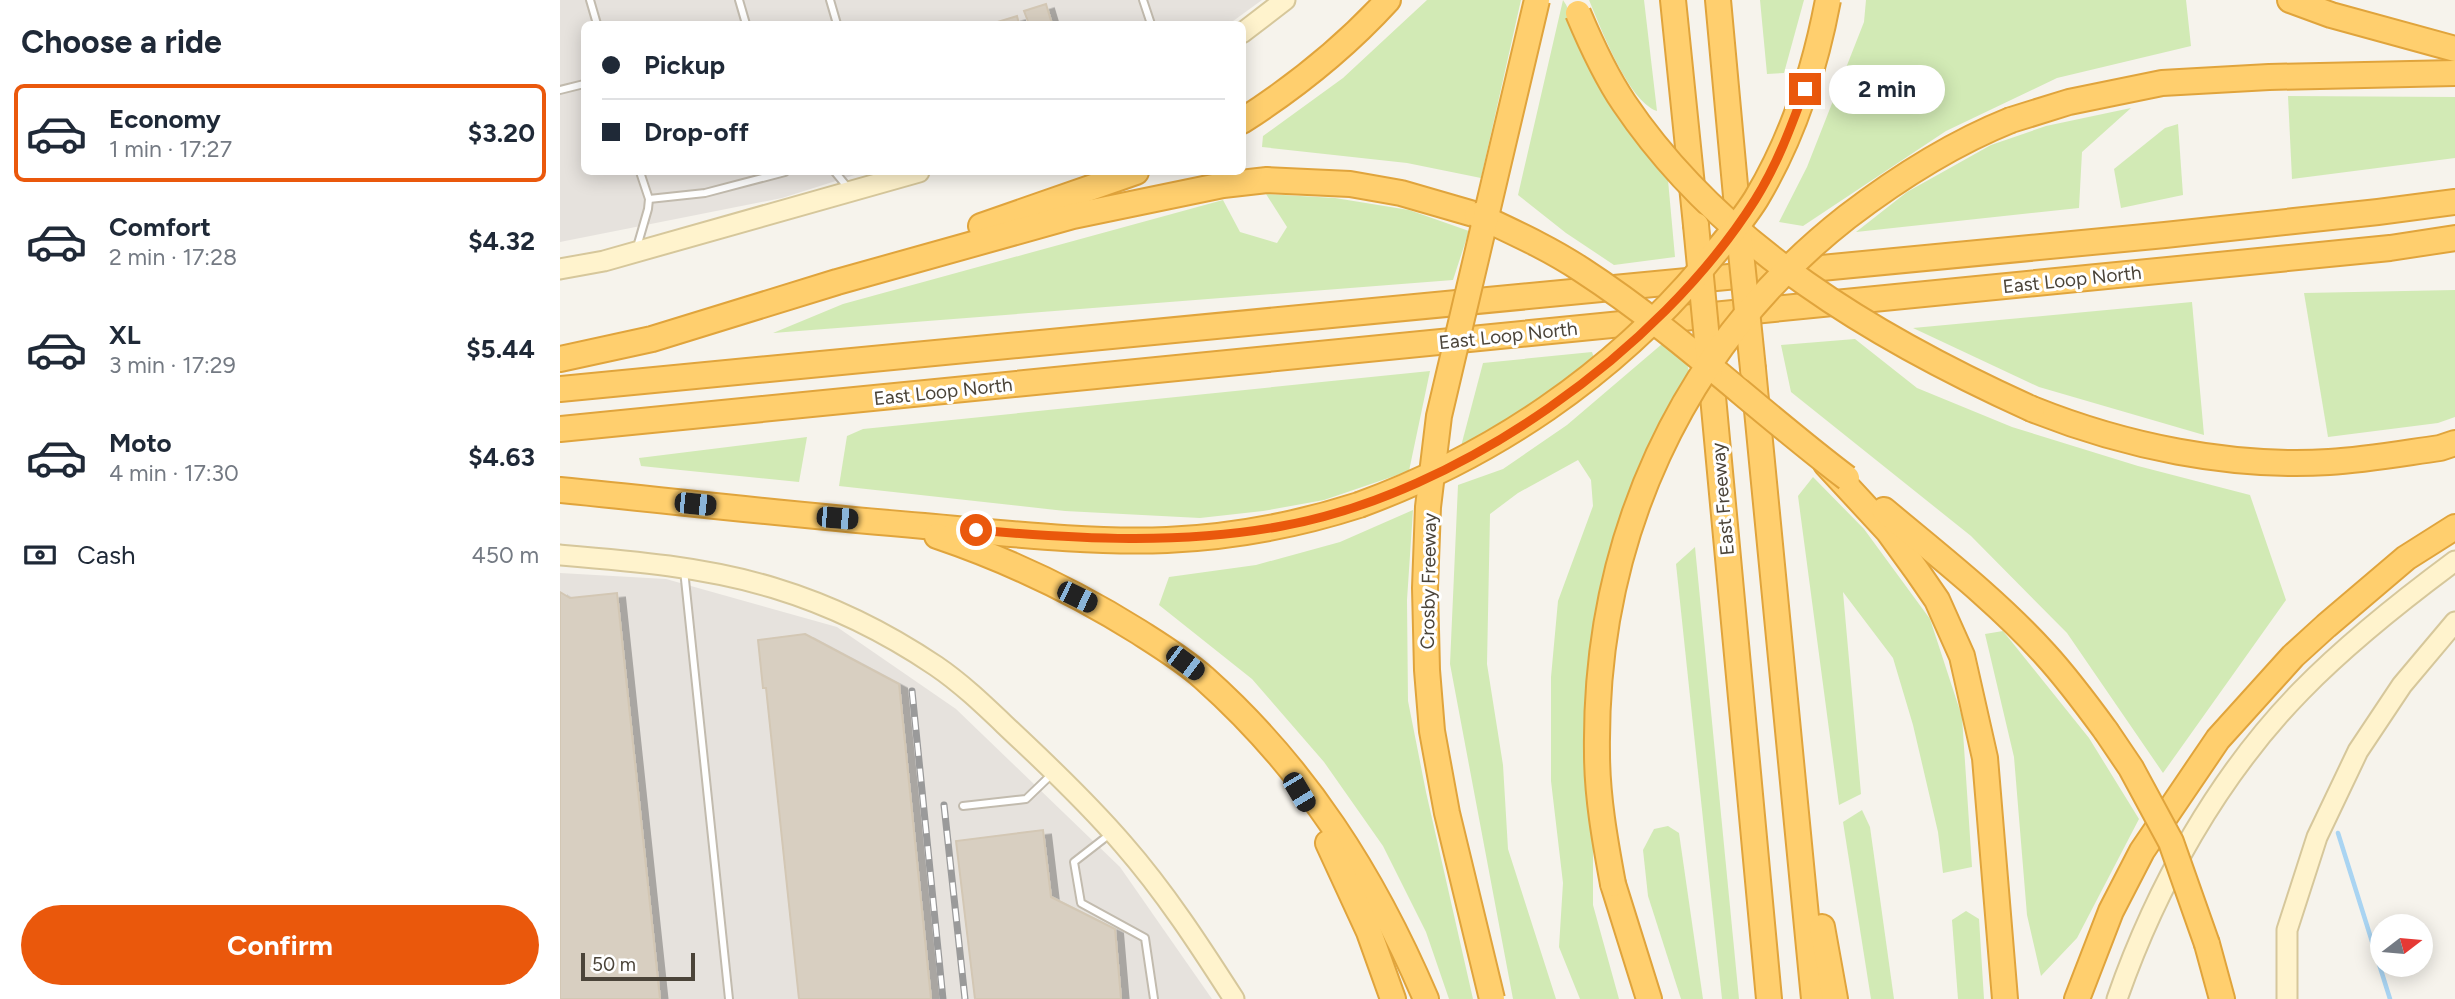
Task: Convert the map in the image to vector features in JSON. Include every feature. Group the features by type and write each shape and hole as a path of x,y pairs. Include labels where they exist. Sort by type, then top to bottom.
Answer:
{"highway":[{"path":"1246,118 1329,57 1388,0"},
{"name":"Crosby Freeway","path":"1492,999 1447,814 1432,731 1425,588 1428,506 1438,416 1537,0"},
{"name":"East Freeway","path":"1673,0 1769,999"},
{"path":"1718,0 1814,999"},
{"path":"560,490 1027,535 1167,540 1283,526 1359,505 1411,486 1447,469 1531,420 1601,368 1681,292 1738,224 1768,176 1805,89 1828,0"},
{"path":"2290,0 2331,15 2455,48"},
{"path":"1575,6 1600,62 1623,102 1684,176 1764,252 1858,319 1961,377 2032,409 2102,435 2173,451 2264,462 2330,462 2440,448 2455,443"},
{"path":"1649,999 1613,884 1607,850 1597,755 1600,669 1612,596 1632,518 1662,444 1697,380 1755,302 1810,246 1904,175 1978,133 2011,120 2069,102 2162,83 2269,77 2455,73"},
{"path":"837,282 855,268 1127,175"},
{"path":"560,359 652,339 837,282 1099,210 1175,193 1267,180 1350,184 1401,193 1477,215 1546,248 1621,297 1822,458 1845,480 1983,592 2017,625 2055,666 2131,768 2171,842 2207,944 2222,999"},
{"name":"East Loop North","path":"560,389 2151,236 2455,202"},
{"name":"East Loop North","path":"560,429 2376,250 2455,238"},
{"path":"1845,480 1888,531 1937,600 1962,656 1985,758 2005,999"},
{"path":"900,524 1017,566 1100,608 1168,650 1202,677 1237,709 1322,807 1391,923 1426,999"},
{"path":"2077,999 2111,911 2142,851 2218,738 2293,656 2326,626 2406,558 2455,527"},
{"path":"1237,709 1280,764 1318,824 1369,932 1393,999"},
{"path":"1792,761 1835,999"}],"main road":[{"path":"1246,30 1285,0"},
{"path":"560,269 636,252 908,175"},
{"path":"560,555 683,568 775,589 821,605 881,634 936,666 988,709 1058,775 1112,833 1175,911 1234,999"},
{"path":"2117,999 2158,900 2235,769 2297,695 2351,644 2455,561"},
{"path":"2287,999 2287,930 2317,837 2358,751 2402,685 2455,622"}],"lane":[{"path":"590,0 596,21"},
{"path":"739,0 745,21"},
{"path":"830,0 836,21"},
{"path":"1143,0 1150,21"},
{"path":"560,90 581,84"},
{"path":"636,252 649,199 641,175"},
{"path":"649,199 705,193 774,175"},
{"path":"838,175 851,191"},
{"path":"683,568 729,999"},
{"path":"963,806 1026,799 1058,775"},
{"path":"1112,833 1074,862 1081,903 1145,938 1154,999"}],"shaded area":[{"path":"560,0 1262,0 1233,21 581,21 581,175 855,175 782,198 560,242"},
{"path":"560,573 666,579 837,627 956,709 1120,867 1212,999 560,999"}],"green space":[{"path":"1427,0 1521,0 1481,178 1407,163 1262,147 1263,136 1343,78"},
{"path":"1563,0 1597,80 1628,127 1667,169 1675,257 1614,265 1566,233 1518,195"},
{"path":"1589,0 1644,0 1657,111 1646,105 1626,79"},
{"path":"1760,0 1804,0 1784,73 1767,74"},
{"path":"1866,0 2186,0 2191,46 2057,78 1946,131 1803,226 1779,222 1807,167 1864,22"},
{"path":"2288,96 2455,97 2455,158 2292,179"},
{"path":"2131,108 2082,152 2079,208 1856,232 1907,192 1991,145 2046,126"},
{"path":"2178,124 2183,195 2121,208 2114,169 2165,128"},
{"path":"1266,194 1335,198 1409,210 1469,231 1453,280 773,333 843,304 1223,200 1240,232 1277,243 1287,227"},
{"path":"2455,290 2455,417 2438,423 2328,437 2304,293"},
{"path":"2192,302 2204,435 2039,387 1913,328"},
{"path":"1855,339 1917,388 2012,427 2138,466 2250,495 2286,600 2163,773 2067,633 1971,536 1791,392 1781,345"},
{"path":"1662,344 1687,363 1690,376 1631,489 1605,585 1586,696 1593,831 1593,905 1619,999 1580,999 1559,947 1563,883 1551,781 1551,677 1558,601 1593,506 1591,480 1578,460 1518,493 1490,514 1487,664 1503,765 1508,849 1556,999 1513,999 1450,664 1458,485 1503,469 1567,425"},
{"path":"1592,352 1594,358 1513,422 1460,450 1483,363"},
{"path":"1430,371 1409,471 1324,500 1263,511 1200,518 1065,511 839,486 847,436 863,429"},
{"path":"807,437 799,482 641,466 639,458"},
{"path":"1813,477 1864,529 1930,619 1962,717 1972,867 1943,873 1938,832 1913,725 1893,658 1843,592 1861,794 1839,805 1798,496"},
{"path":"1413,510 1407,600 1408,701 1473,999 1449,999 1426,932 1383,846 1324,762 1252,679 1159,605 1169,577 1256,565 1340,542"},
{"path":"1695,547 1739,999 1722,999 1676,564"},
{"path":"2003,631 2089,738 2139,819 2077,938 2041,976 2027,915 2014,757 1985,634"},
{"path":"1862,810 1870,827 1894,999 1871,999 1843,822"},
{"path":"1668,826 1679,833 1703,999 1681,999 1648,896 1643,850 1654,829"},
{"path":"1966,911 1979,919 1984,999 1958,999 1952,920"}],"building":[{"path":"1046,4 1051,21 1028,21 1024,11"},
{"path":"1017,16 1018,21 1001,21"},
{"path":"560,592 570,598 617,593 660,999 560,999"},
{"path":"805,634 899,684 931,999 799,999 766,688 763,688 758,640"},
{"path":"1043,830 1051,897 1115,929 1121,999 975,999 956,841"}],"waterway":[{"path":"2338,833 2390,999"}],"railway":[{"path":"912,691 943,999"},
{"path":"944,805 965,999"}],"route":[{"path":"976,530 1114,540 1167,540 1283,526 1324,517 1411,486 1485,449 1542,413 1601,368 1658,316 1694,277 1755,200 1789,131 1805,89"}]}
